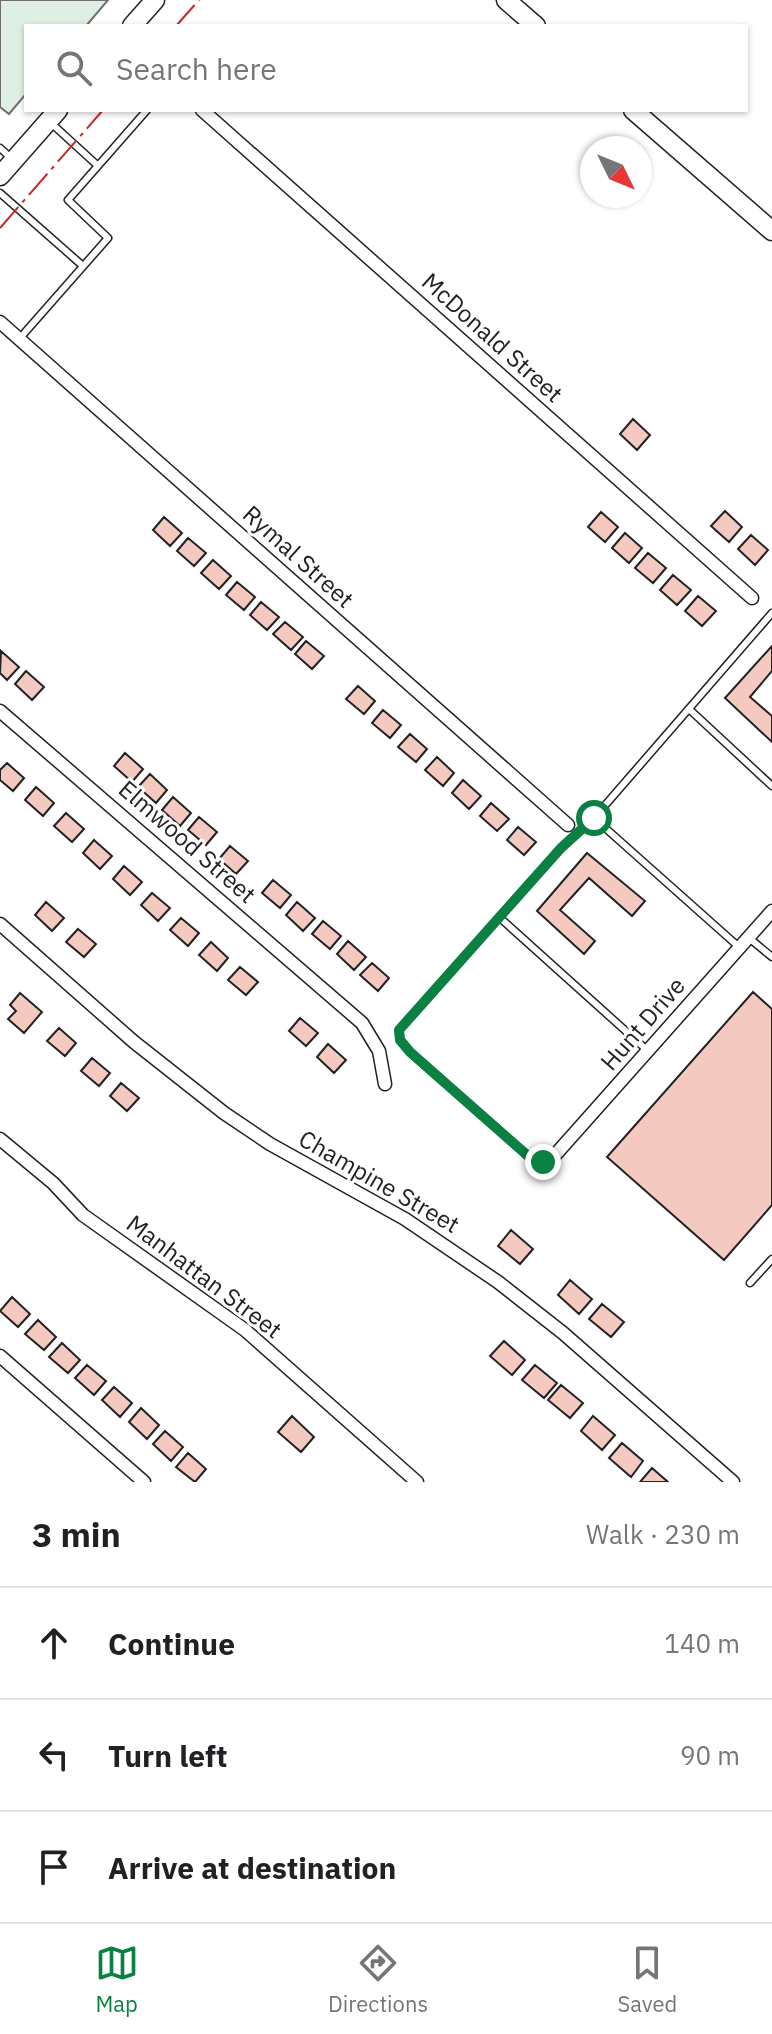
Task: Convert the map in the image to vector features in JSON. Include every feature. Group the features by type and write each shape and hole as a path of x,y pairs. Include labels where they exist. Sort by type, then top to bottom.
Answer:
{"main road":[{"path":"134,24 155,0"},
{"path":"506,0 534,24"},
{"path":"635,112 772,231"},
{"path":"0,176 7,154 54,115"}],"street":[{"name":"McDonald Street","path":"204,112 752,598"},
{"name":"Rymal Street","path":"0,322 568,825"},
{"name":"Elmwood Street","path":"0,711 345,1008 371,1036 379,1051 385,1084"},
{"name":"Hunt Drive","path":"543,1162 556,1154 772,911"},
{"name":"Champine Street","path":"0,924 134,1042 224,1113 270,1144 405,1219 498,1282 563,1333 733,1482"},
{"name":"Manhattan Street","path":"0,1139 53,1183 83,1215 245,1330 417,1482"},
{"path":"0,1356 144,1482"}],"lane":[{"path":"19,339 108,238 68,200 145,112"},
{"path":"54,115 97,165"},
{"path":"0,193 83,266"},
{"path":"543,1162 536,1163 400,1040 399,1030 561,848 594,818 772,613"},
{"path":"689,709 772,786"},
{"path":"594,818 739,947"},
{"path":"499,917 648,1051"},
{"path":"749,938 772,957"},
{"path":"750,1283 772,1259"}],"green space":[{"path":"0,0 108,0 88,24 24,24 24,96 9,114 0,107"}],"building":[{"path":"633,419 650,435 637,450 620,434"},
{"path":"725,511 742,527 729,542 711,526"},
{"path":"601,512 618,527 605,542 588,527"},
{"path":"164,517 182,533 170,546 153,530"},
{"path":"625,533 642,548 629,563 612,548"},
{"path":"751,535 768,550 755,565 738,549"},
{"path":"188,538 206,553 194,566 177,551"},
{"path":"648,553 666,568 653,583 635,568"},
{"path":"213,560 231,576 219,589 201,573"},
{"path":"673,575 691,590 677,605 660,590"},
{"path":"237,582 255,597 244,610 226,595"},
{"path":"698,596 716,611 702,626 685,611"},
{"path":"261,602 279,617 267,630 250,615"},
{"path":"285,622 303,637 291,650 273,634"},
{"path":"306,641 324,656 312,669 295,654"},
{"path":"772,646 772,671 750,697 772,716 772,742 725,698"},
{"path":"1,651 19,667 7,680 0,673"},
{"path":"26,671 44,687 32,700 15,684"},
{"path":"358,686 375,701 364,714 346,699"},
{"path":"383,710 401,725 390,738 372,723"},
{"path":"410,734 427,749 416,762 398,747"},
{"path":"125,753 143,769 132,782 114,766"},
{"path":"437,757 454,773 443,786 425,770"},
{"path":"7,763 24,778 13,791 0,780 0,770"},
{"path":"150,774 167,790 156,803 138,787"},
{"path":"463,780 481,796 469,809 452,793"},
{"path":"36,787 54,803 43,816 25,800"},
{"path":"173,797 191,813 180,826 162,810"},
{"path":"491,803 509,819 497,831 480,816"},
{"path":"66,813 84,829 72,842 54,826"},
{"path":"199,817 217,832 206,845 188,830"},
{"path":"518,827 536,842 524,855 507,840"},
{"path":"94,840 112,856 100,869 83,853"},
{"path":"230,846 248,861 236,874 219,859"},
{"path":"587,853 645,901 632,916 589,878 560,910 595,941 584,954 537,911"},
{"path":"124,866 142,882 130,895 113,879"},
{"path":"273,880 291,895 280,908 262,893"},
{"path":"152,893 170,908 158,921 141,905"},
{"path":"46,902 64,918 52,931 35,915"},
{"path":"297,902 315,918 303,931 286,915"},
{"path":"181,918 199,933 188,946 170,930"},
{"path":"323,921 341,936 330,949 312,934"},
{"path":"78,929 96,944 84,957 66,942"},
{"path":"348,941 366,957 354,970 337,954"},
{"path":"211,942 228,958 217,971 199,955"},
{"path":"372,963 389,978 378,991 360,975"},
{"path":"240,967 258,982 246,995 228,980"},
{"path":"753,992 772,1009 772,1205 724,1260 607,1157"},
{"path":"20,993 42,1012 24,1033 8,1019 16,1011 10,1005"},
{"path":"300,1018 318,1033 306,1046 289,1031"},
{"path":"59,1028 76,1043 65,1056 47,1041"},
{"path":"328,1044 346,1060 334,1073 317,1057"},
{"path":"92,1058 110,1073 99,1086 81,1071"},
{"path":"121,1083 139,1098 127,1111 110,1096"},
{"path":"511,1230 533,1249 520,1264 498,1246"},
{"path":"570,1280 592,1299 579,1314 558,1295"},
{"path":"12,1297 30,1314 18,1327 0,1311"},
{"path":"602,1304 624,1322 611,1337 589,1319"},
{"path":"38,1320 56,1337 44,1350 25,1334"},
{"path":"504,1341 525,1360 512,1375 490,1356"},
{"path":"62,1343 80,1360 68,1373 49,1357"},
{"path":"87,1365 106,1381 94,1395 75,1378"},
{"path":"535,1365 557,1383 544,1398 522,1380"},
{"path":"561,1385 583,1403 570,1418 548,1400"},
{"path":"114,1387 132,1403 120,1417 102,1400"},
{"path":"141,1408 159,1425 147,1439 129,1422"},
{"path":"292,1416 314,1437 301,1452 278,1432"},
{"path":"593,1416 615,1435 602,1450 581,1431"},
{"path":"165,1431 183,1447 171,1461 153,1444"},
{"path":"622,1443 643,1461 631,1477 609,1458"},
{"path":"188,1453 206,1469 195,1482 176,1467"},
{"path":"652,1468 668,1482 640,1482"}],"power":[{"path":"178,24 199,0"},
{"path":"0,228 101,112"}],"route":[{"path":"543,1162 536,1163 410,1052 400,1040 399,1030 561,848 594,818"}]}
